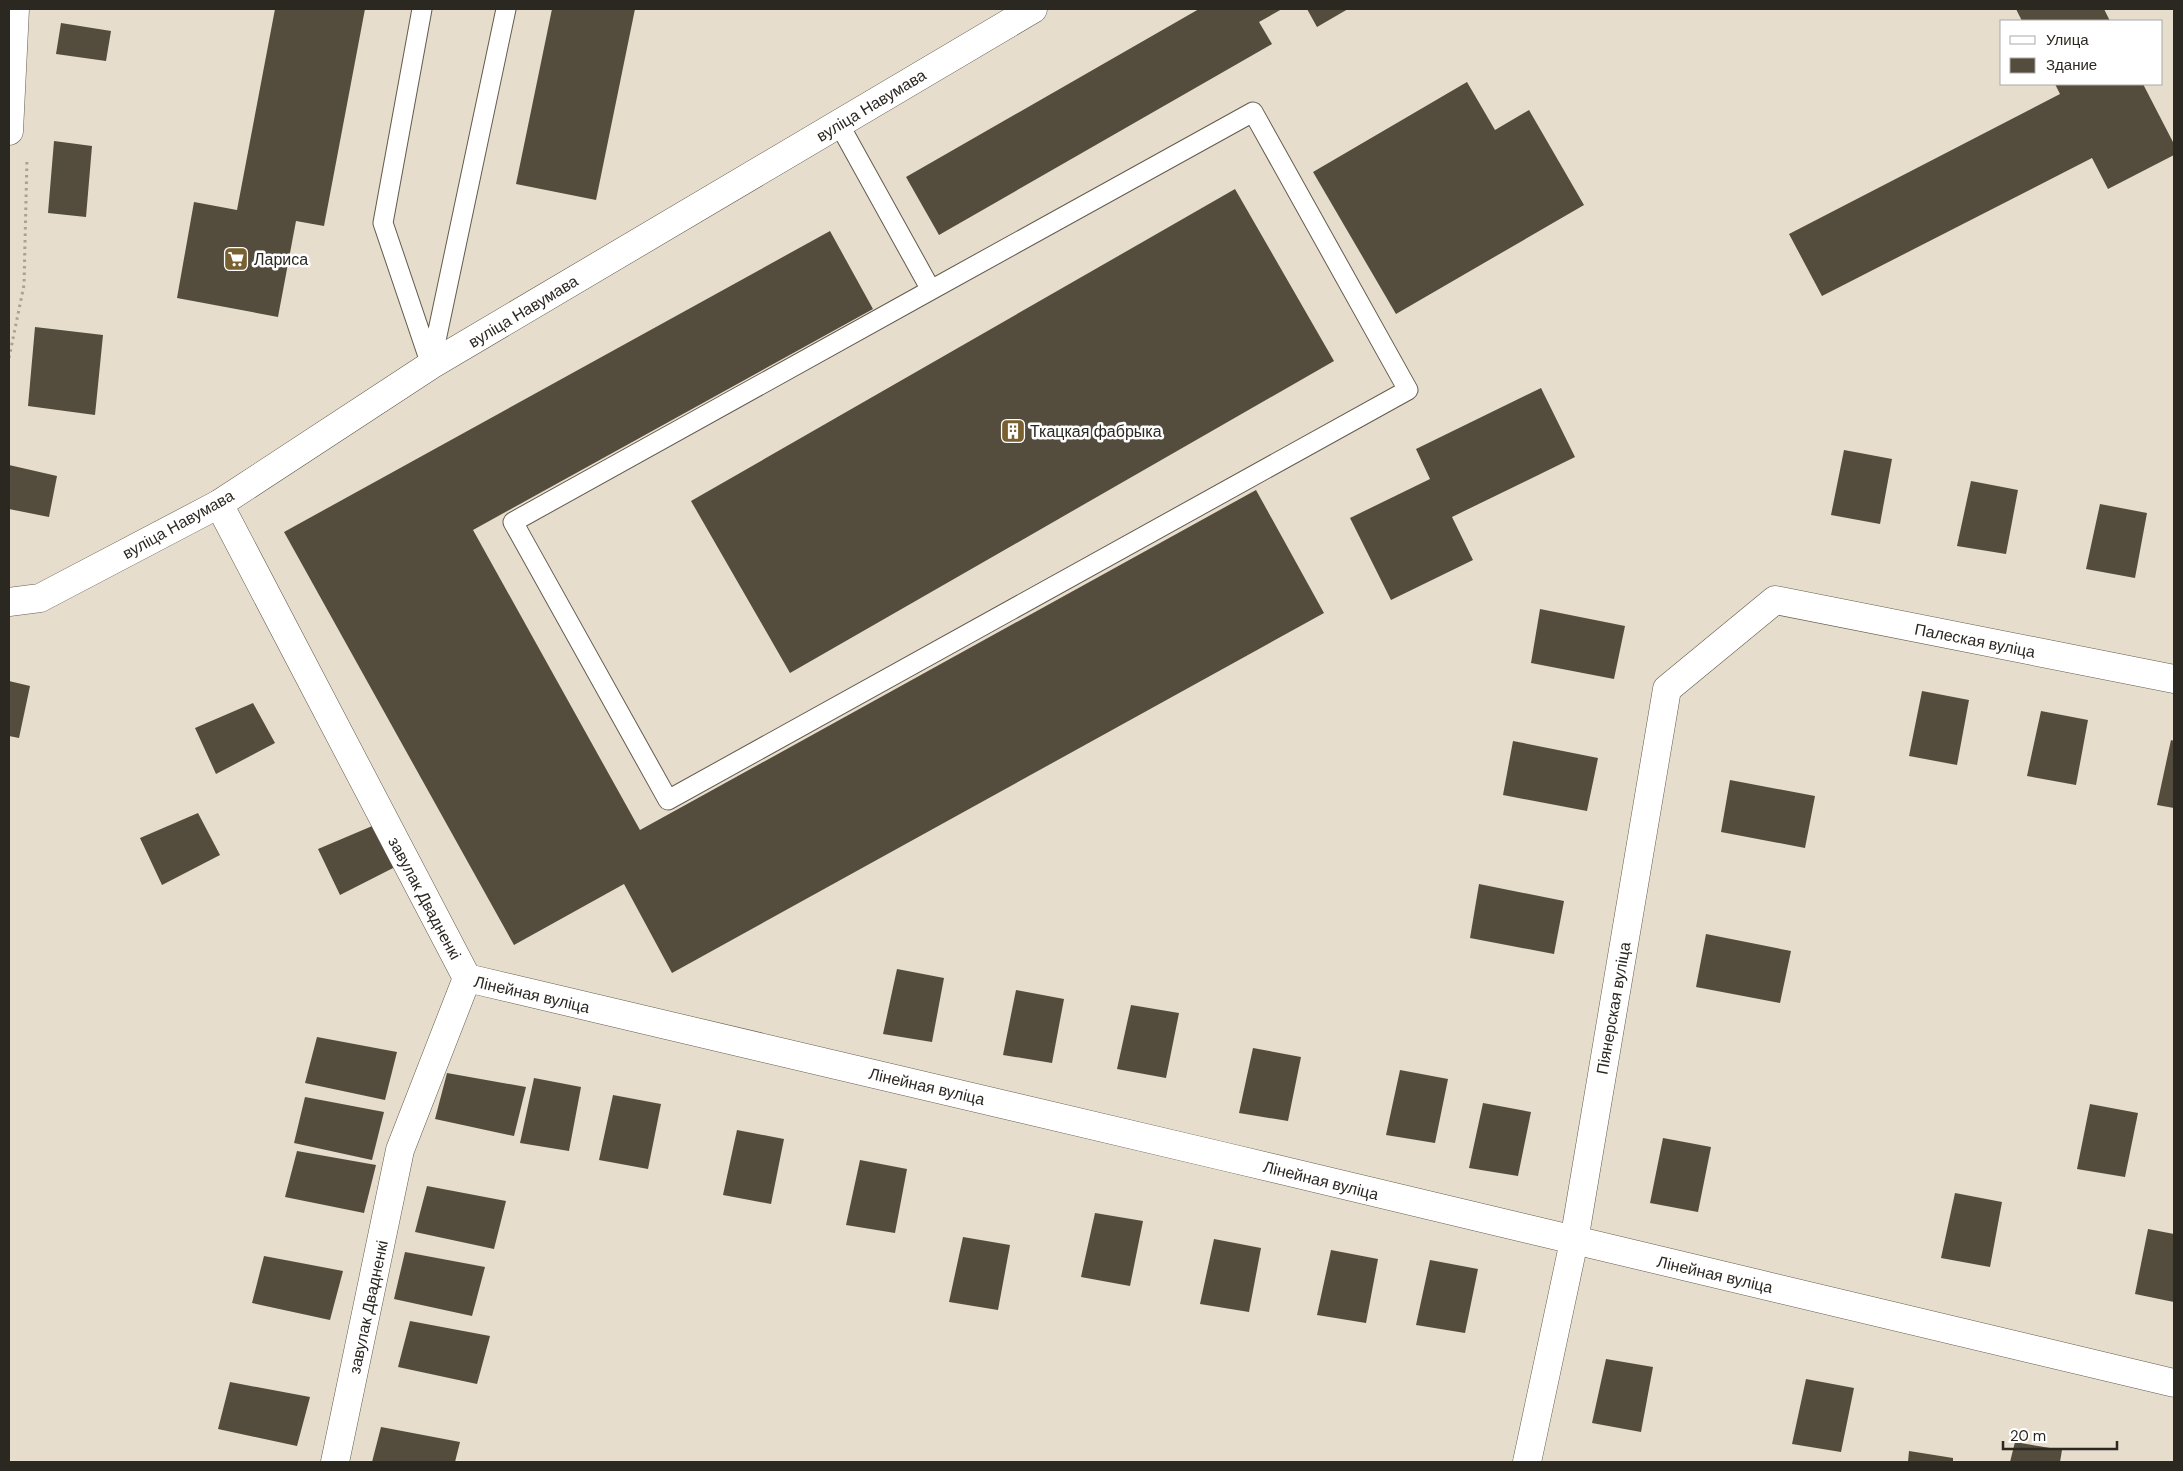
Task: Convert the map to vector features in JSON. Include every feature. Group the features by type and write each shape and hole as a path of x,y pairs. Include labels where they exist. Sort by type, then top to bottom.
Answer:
{"street":[{"path":"9,131 15,9"},
{"name":"вуліца Навумава","path":"9,602 40,598 219,504 431,365 1033,9"},
{"name":"завулак Двадненкі","path":"219,504 467,978 400,1150 335,1462"},
{"name":"Палеская вуліца","path":"1775,600 2174,679"},
{"name":"Піянерская вуліца","path":"1527,1462 1574,1241 1667,689 1775,600"},
{"name":"Лінейная вуліца","path":"467,978 2174,1383"}],"lane":[{"path":"422,9 383,224 431,365"},
{"path":"431,365 506,9"},
{"path":"1253,112 1408,390 668,800 513,522 931,290 1253,112"},
{"path":"839,124 931,290"}],"path":[{"path":"9,358 24,285 27,152"}],"building":[{"path":"275,9 365,9 324,226 296,221 278,317 177,298 194,202 237,210"},
{"path":"552,9 635,9 596,200 516,184"},
{"path":"1199,9 1282,9 1259,22 1272,44 939,235 906,177"},
{"path":"1307,9 1348,9 1317,27"},
{"path":"2016,9 2104,9 2110,20 2022,20"},
{"path":"61,23 111,31 106,61 56,54"},
{"path":"1467,82 1495,130 1529,110 1584,205 1396,314 1313,172"},
{"path":"2056,85 2144,85 2174,144 2174,155 2108,189 2092,158 1822,296 1789,234 2060,94"},
{"path":"54,141 92,146 86,217 48,213"},
{"name":"Ткацкая фабрыка","path":"1235,189 1334,361 790,673 691,501"},
{"path":"830,231 873,309 473,530 640,830 1256,490 1324,613 672,973 624,884 514,945 284,532"},
{"path":"35,327 103,335 95,415 28,406"},
{"path":"1541,388 1575,457 1452,517 1473,560 1391,600 1350,518 1430,479 1416,449"},
{"path":"1844,450 1892,459 1880,524 1831,515"},
{"path":"9,465 57,476 49,517 9,509"},
{"path":"1971,481 2018,490 2006,554 1957,546"},
{"path":"2100,504 2147,513 2135,578 2086,569"},
{"path":"1540,609 1625,626 1614,679 1531,663"},
{"path":"9,681 30,686 19,738 9,736"},
{"path":"1922,691 1969,700 1957,765 1909,756"},
{"path":"253,703 275,743 216,774 195,728"},
{"path":"2041,711 2088,720 2076,785 2027,776"},
{"path":"2171,740 2174,741 2174,808 2157,805"},
{"path":"1513,741 1598,758 1587,811 1503,795"},
{"path":"1730,780 1815,796 1805,848 1721,832"},
{"path":"198,813 220,855 162,885 140,838"},
{"path":"377,824 399,865 340,895 318,849"},
{"path":"1479,884 1564,901 1554,954 1470,938"},
{"path":"1706,934 1791,951 1780,1003 1696,987"},
{"path":"897,969 944,978 932,1042 883,1034"},
{"path":"1016,990 1064,999 1052,1063 1003,1055"},
{"path":"1131,1005 1179,1013 1166,1078 1117,1069"},
{"path":"317,1037 397,1052 385,1100 305,1083"},
{"path":"1253,1048 1301,1057 1288,1121 1239,1113"},
{"path":"1400,1070 1448,1079 1435,1143 1386,1135"},
{"path":"447,1073 526,1087 514,1136 435,1119"},
{"path":"534,1078 581,1087 569,1151 520,1143"},
{"path":"613,1095 661,1104 648,1169 599,1160"},
{"path":"305,1097 384,1112 372,1160 294,1143"},
{"path":"1483,1103 1531,1112 1518,1176 1469,1168"},
{"path":"2090,1104 2138,1113 2125,1177 2077,1169"},
{"path":"737,1130 784,1139 771,1204 723,1195"},
{"path":"1663,1138 1711,1147 1698,1212 1650,1203"},
{"path":"297,1151 376,1165 364,1213 285,1197"},
{"path":"860,1160 907,1169 895,1233 846,1225"},
{"path":"427,1186 506,1201 494,1249 415,1232"},
{"path":"1955,1193 2002,1202 1990,1267 1941,1258"},
{"path":"1095,1213 1143,1221 1130,1286 1081,1277"},
{"path":"2148,1229 2174,1234 2174,1302 2135,1294"},
{"path":"963,1237 1010,1245 998,1310 949,1302"},
{"path":"1214,1239 1261,1248 1249,1312 1200,1304"},
{"path":"1331,1250 1378,1259 1366,1323 1317,1315"},
{"path":"405,1252 485,1267 472,1316 394,1299"},
{"path":"264,1256 343,1271 330,1320 252,1303"},
{"path":"1430,1260 1478,1269 1465,1333 1416,1325"},
{"path":"410,1321 490,1336 477,1384 398,1367"},
{"path":"1606,1359 1653,1367 1641,1432 1592,1423"},
{"path":"1806,1379 1854,1388 1841,1452 1792,1444"},
{"path":"230,1382 310,1397 297,1446 218,1429"},
{"path":"381,1427 460,1442 455,1462 372,1462"},
{"path":"2015,1442 2062,1450 2060,1462 2010,1462"},
{"path":"1909,1451 1953,1458 1953,1462 1908,1462"}],"place":[{"name":"Лариса","path":"236,259"},
{"name":"Ткацкая фабрыка","path":"1013,431"}]}
